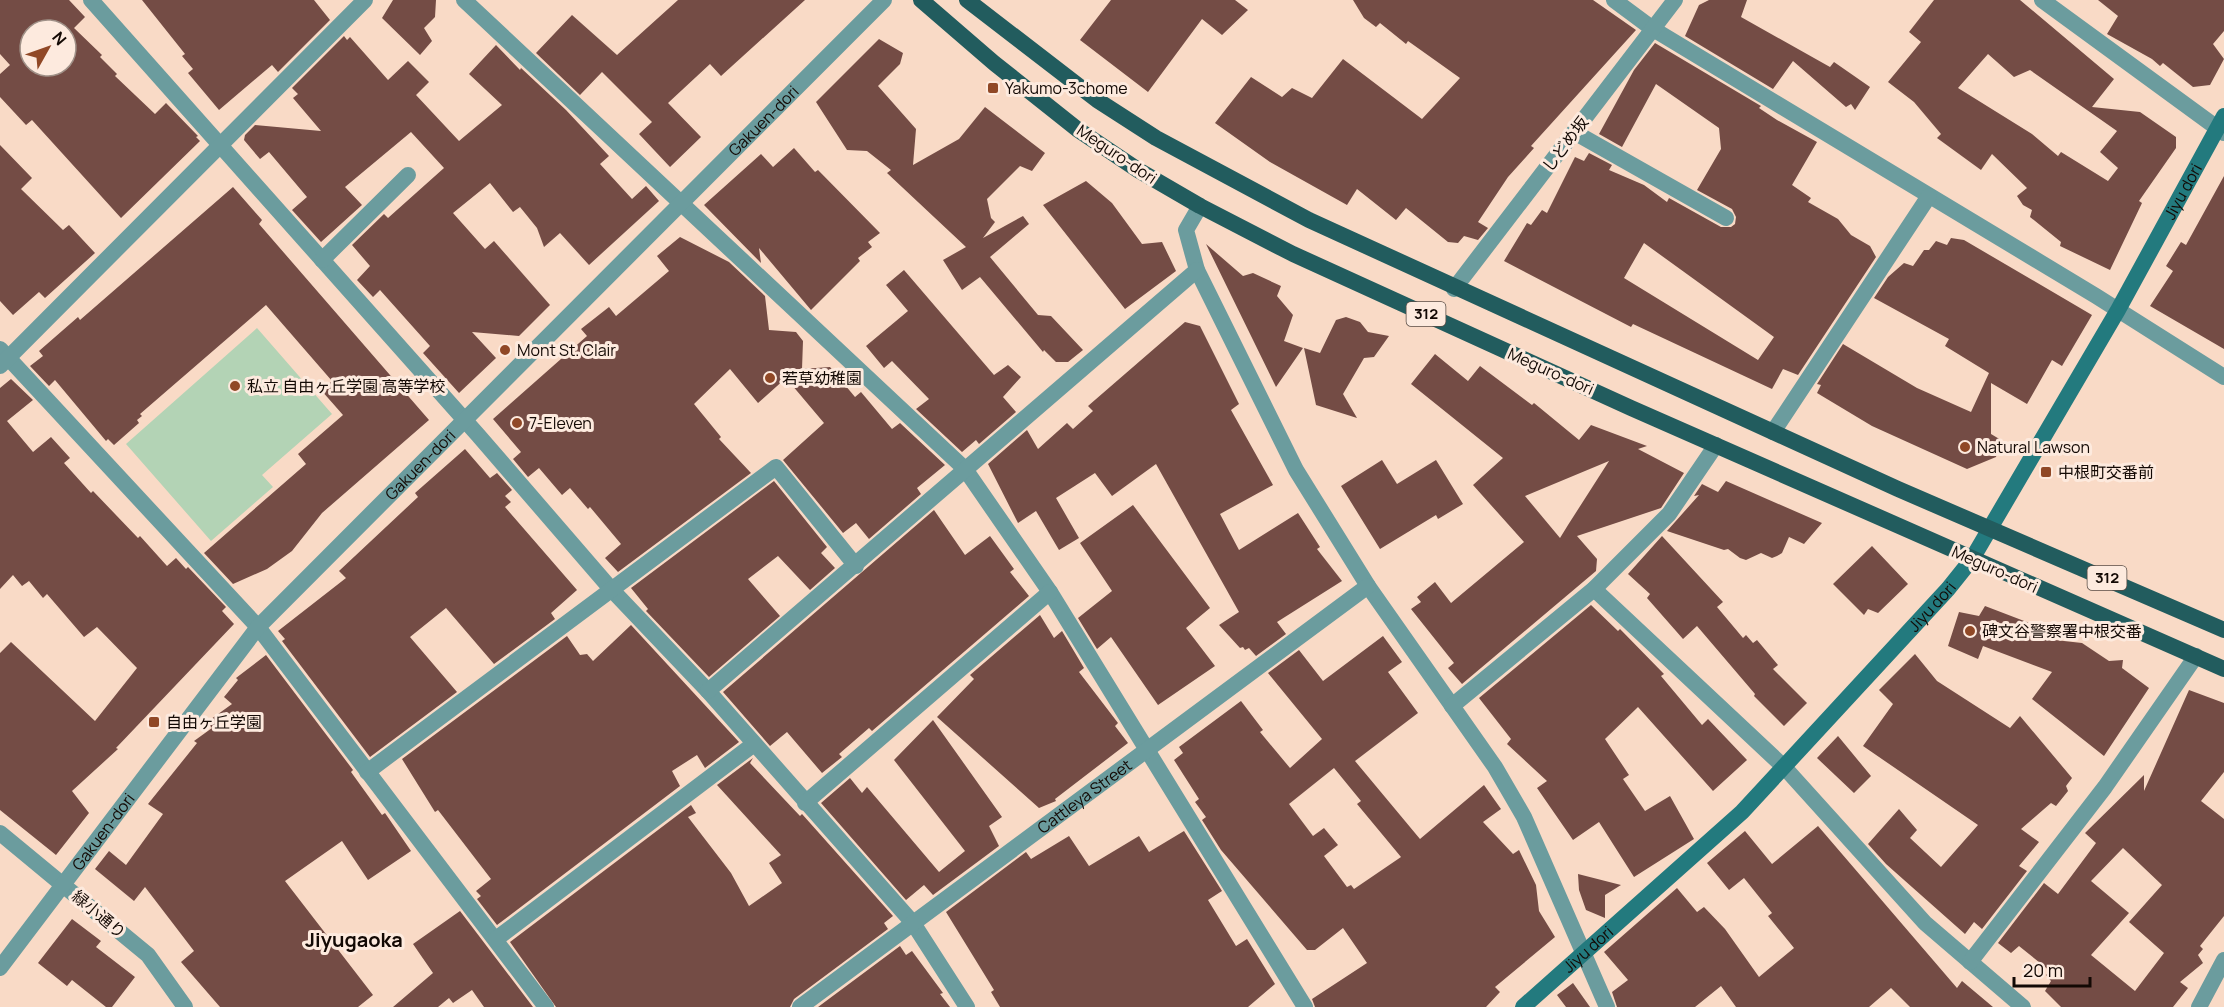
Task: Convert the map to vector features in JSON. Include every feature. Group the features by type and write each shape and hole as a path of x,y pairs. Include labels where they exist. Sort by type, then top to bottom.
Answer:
{"main road":[{"name":"Meguro-dori","path":"921,0 994,63 1077,129 1138,170 1200,206 1293,254 1971,559 2224,669"},
{"name":"Meguro-dori","path":"968,0 1097,100 1156,138 1308,220 1454,289 1773,432 2224,630"},
{"name":"Jiyu dori","path":"1523,1007 1742,812 1948,589 1971,559 2118,310 2222,126"}],"street":[{"path":"91,0 221,144 611,589 708,691 913,922 967,1007"},
{"path":"365,0 3,358 258,627 546,1007"},
{"path":"464,0 965,470 1050,592 1145,751 1305,1007"},
{"name":"Gakuen-dori","path":"0,968 258,627 884,0"},
{"path":"1614,0 1653,29 2118,310 2224,377"},
{"name":"しどめ坂","path":"1454,289 1675,0"},
{"path":"2042,0 2222,126"},
{"path":"1574,132 1726,218"},
{"path":"322,260 408,175"},
{"path":"1773,432 1929,196"},
{"path":"1200,206 1186,230 1197,270 1296,470 1368,586 1495,767 1524,818 1607,1007"},
{"path":"708,691 856,566 1197,270"},
{"path":"1452,706 1594,589 1669,514 1716,445"},
{"path":"367,772 776,467 856,566"},
{"name":"Cattleya Street","path":"800,1007 1368,586"},
{"path":"1594,589 1785,768 1925,923 2023,1007"},
{"path":"805,803 1050,592"},
{"path":"1970,962 2104,787 2196,656"},
{"path":"495,939 754,744"},
{"name":"緑小通り","path":"0,833 148,955 185,1007"},
{"path":"2199,1007 2224,960"}],"green space":[{"path":"257,328 332,414 262,475 273,487 211,541 126,444"}],"building":[{"path":"0,0 69,0 85,17 78,24 78,18 18,18 18,78 78,78 78,32 102,55 100,57 117,74 115,76 155,114 166,103 198,136 196,137 200,141 121,218 32,120 26,125 0,97 0,74 10,65 0,54"},
{"path":"142,0 314,0 330,20 278,72 272,65 219,110 188,73 193,69 182,56 185,54"},
{"path":"393,0 436,0 435,17 424,28 432,41 420,55 382,18"},
{"path":"678,0 805,0 721,76 710,64 668,103 701,137 670,167 639,134 652,122 602,72 580,95 536,53 572,15 617,55"},
{"path":"1111,0 1235,0 1248,10 1222,35 1202,19 1148,92 1080,40"},
{"path":"1353,0 1593,0 1636,30 1531,146 1534,148 1508,177 1478,222 1488,228 1478,240 1464,236 1458,243 1448,242 1406,208 1396,220 1357,189 1347,205 1270,162 1215,123 1251,77 1282,97 1292,88 1312,98 1343,59 1422,119 1460,78 1408,41 1406,44 1380,23 1376,27 1364,18"},
{"path":"1709,0 1747,0 1741,17 1830,67 1834,62 1870,87 1855,110 1851,104 1846,107 1793,61 1773,89 1685,36 1699,5"},
{"path":"1934,0 2020,0 2114,79 2092,107 2140,112 2176,137 2176,148 2139,201 2142,203 2110,270 2060,246 2061,242 2030,217 2032,210 2023,205 2017,196 2027,188 1992,154 1981,170 1937,138 1941,134 1914,102 1888,82 1921,42 1909,32","holes":["1988,54 2014,77 2030,70 2117,131 2100,152 2118,168 2108,181 2061,152 2058,156 2032,134 1958,88"]},
{"path":"2098,0 2224,0 2224,31 2213,44 2224,59 2210,85 2193,87 2163,63 2160,66 2152,59 2107,34 2118,16"},
{"path":"344,36 347,40 350,37 388,80 408,61 429,82 416,95 459,141 502,105 469,74 496,45 520,70 521,68 566,110 609,156 600,164 632,199 646,186 659,201 589,265 560,233 544,247 537,228 520,207 513,212 490,183 453,213 485,249 494,241 550,305 519,336 472,332 496,358 459,393 423,353 430,346 380,290 373,297 357,280 370,266 352,245 384,214 388,218 444,168 411,132 345,187 362,205 321,242 292,210 307,197 269,152 260,159 244,140 245,135 255,125 321,131 293,98 298,94 292,88"},
{"path":"879,39 903,53 900,64 878,86 916,129 913,165 959,139 985,107 1045,153 1032,171 1020,166 987,199 991,218 995,222 983,238 1023,216 1029,224 990,257 1038,315 1051,316 1083,350 1068,362 1056,362 1044,350 1043,352 980,277 962,290 943,260 966,247 887,173 891,170 867,151 847,150 816,102"},
{"path":"1655,43 1761,106 1759,108 1777,120 1817,142 1792,185 1811,198 1808,202 1838,219 1851,235 1870,246 1876,257 1798,375 1783,369 1772,389 1633,324 1631,327 1504,261 1527,223 1531,225 1542,210 1547,213 1575,157 1584,161 1589,153 1612,165 1609,170 1644,185 1667,202 1669,198 1721,227 1731,227 1735,224 1736,217 1732,209 1697,190 1721,149 1719,128 1656,84 1622,147 1599,134 1634,70","holes":["1644,243 1774,337 1758,360 1624,278"]},
{"path":"0,145 32,178 21,189 63,230 69,225 95,253 45,298 39,292 13,315 0,301"},
{"path":"794,148 815,172 818,170 880,233 868,242 872,247 858,258 860,261 811,310 759,248 761,263 704,205 761,154 773,167"},
{"path":"2224,176 2224,349 2150,306 2173,271 2166,266 2181,242 2186,245"},
{"path":"1086,181 1112,203 1142,244 1162,242 1176,271 1125,309 1043,205"},
{"path":"233,187 262,220 259,224 429,420 322,513 292,551 267,569 233,584 204,553 306,464 298,454 343,415 321,390 332,381 266,305 140,414 142,416 137,420 139,423 114,445 108,439 106,441 55,380 49,386 30,366 43,356 39,351 78,317 80,320"},
{"path":"680,237 729,262 765,296 769,330 796,332 803,341 802,369 830,367 855,397 861,392 892,429 900,423 945,465 917,488 921,494 869,539 856,523 843,533 783,460 824,423 786,378 758,403 730,369 694,404 721,437 719,439 751,473 618,572 605,558 621,544 590,507 588,509 570,488 562,495 539,468 528,477 513,459 521,452 493,419 587,336 581,329 609,307 616,316 669,271 657,256"},
{"path":"1951,238 1964,240 2092,315 2062,366 2052,360 2027,404 1991,383 1991,434 2001,440 1996,457 1967,469 1872,426 1817,393 1821,385 1817,384 1843,344 1917,388 1971,412 1989,373 1945,346 1949,339 1874,298 1888,277 1904,263 1913,266 1924,250 1929,250 1936,241 1947,245"},
{"path":"1206,244 1243,276 1253,273 1281,286 1277,296 1293,315 1284,341 1303,348 1276,387"},
{"path":"904,270 994,375 1008,365 1021,377 1003,397 1016,412 979,444 976,440 962,452 916,409 929,399 892,361 884,368 866,346 908,311 886,285"},
{"path":"1346,317 1360,322 1368,332 1389,336 1374,357 1364,358 1343,394 1357,418 1316,405 1304,348 1320,353 1336,320"},
{"path":"1185,322 1200,326 1239,404 1231,410 1273,485 1220,514 1239,550 1298,513 1320,547 1317,549 1342,581 1277,622 1286,634 1256,656 1249,648 1245,650 1243,647 1240,648 1219,625 1239,612 1156,464 1112,496 1095,473 1056,498 1079,538 1059,550 1036,511 1018,523 988,464 1027,430 1038,449 1067,423 1073,429 1093,411 1088,406"},
{"path":"1435,354 1468,381 1480,366 1532,405 1534,403 1579,440 1591,425 1647,446 1638,449 1684,473 1661,508 1577,536 1597,559 1596,571 1462,684 1448,668 1454,663 1411,609 1421,602 1417,597 1435,582 1451,603 1524,542 1473,485 1503,458 1411,384","holes":["1609,461 1560,538 1525,496"]},
{"path":"11,379 33,400 7,421 33,452 51,437 70,458 64,463 91,493 93,491 138,538 140,536 167,566 176,558 186,569 188,567 226,607 222,611 234,624 116,748 118,749 72,791 89,813 56,855 0,810 0,653 11,642 95,721 137,668 97,627 84,637 47,594 43,598 29,581 22,586 13,575 0,589 0,388"},
{"path":"465,449 490,478 497,473 512,490 505,496 511,502 505,507 577,590 551,613 555,619 494,664 446,608 410,637 457,692 370,757 282,641 285,639 278,631 346,578 339,571 418,497 415,493"},
{"path":"1382,460 1397,484 1436,460 1463,504 1438,519 1436,515 1380,549 1341,486"},
{"path":"774,481 827,547 821,553 835,568 810,590 778,556 748,579 780,616 709,677 646,611 648,609 631,588"},
{"path":"1726,481 1822,523 1804,544 1789,537 1782,553 1777,556 1772,558 1761,553 1746,560 1728,549 1724,550 1667,531 1699,495 1694,496 1702,484 1718,492"},
{"path":"1133,505 1210,608 1186,628 1215,666 1158,705 1111,637 1097,649 1078,618 1112,591 1080,543"},
{"path":"934,510 965,555 990,536 1014,569 1010,572 1029,596 872,731 869,728 839,754 842,757 822,773 787,732 770,746 723,692"},
{"path":"1662,536 1723,602 1717,607 1743,638 1746,635 1753,643 1757,640 1778,665 1773,669 1807,703 1784,726 1754,696 1755,694 1697,626 1683,639 1647,598 1650,594 1628,574"},
{"path":"1872,546 1908,584 1878,613 1868,609 1864,615 1833,584"},
{"path":"1591,605 1618,631 1620,629 1664,674 1661,676 1702,725 1708,719 1747,760 1713,791 1638,707 1605,739 1629,775 1623,779 1645,811 1670,796 1694,839 1634,877 1599,822 1573,840 1537,788 1547,781 1507,744 1511,739 1479,698"},
{"path":"1985,606 2058,634 2055,640 2082,643 2109,661 2123,660 2122,668 2149,688 2104,756 2032,699 2052,672 1983,646 1978,659 1948,646 1959,612 1979,616"},
{"path":"1040,615 1054,638 1062,631 1084,668 1079,672 1118,723 1115,726 1128,743 1055,799 1056,801 1039,808 937,717 974,679 970,675"},
{"path":"631,625 739,742 705,768 697,755 672,771 680,786 497,925 477,899 481,896 476,891 491,879 438,810 435,812 402,759 567,636 580,655 587,654 593,661"},
{"path":"1383,636 1402,662 1388,672 1418,713 1355,761 1420,839 1484,785 1501,809 1483,822 1513,854 1519,850 1536,885 1539,911 1555,937 1495,987 1500,992 1486,1007 1315,1007 1312,999 1367,963 1343,928 1315,950 1307,950 1221,850 1202,820 1206,817 1195,802 1199,799 1174,760 1183,753 1179,747 1241,701 1263,730 1260,732 1290,768 1322,739 1268,673 1299,650 1323,681","holes":["1334,768 1361,801 1357,804 1401,857 1354,889 1351,885 1347,887 1324,856 1338,845 1324,828 1313,836 1289,804"]},
{"path":"1915,654 1937,681 2010,728 2020,716 2072,778 2066,786 2068,791 2056,806 2051,803 2021,829 2039,842 2019,866 2027,871 1982,929 1974,922 1965,934 1886,864 1868,844 1899,809 1917,830 1910,838 1941,867 1978,825 1863,746 1893,704 1879,690"},
{"path":"266,655 353,770 351,772 382,815 385,813 411,851 368,880 342,841 285,881 373,995 358,1007 220,1007 181,962 194,951 145,887 134,901 95,869 109,851 126,865 163,814 148,804 197,743 194,741 212,728 207,722 232,704 224,697 238,680 236,678"},
{"path":"2189,690 2224,703 2224,772 2201,801 2224,819 2224,916 2200,946 2203,949 2198,955 2203,963 2180,982 2188,988 2173,1007 2061,1007 2045,991 2051,981 2046,975 2050,971 2019,946 2011,953 1998,943 2044,883 2058,894 2096,843 2085,833 2144,775 2144,791","holes":["2123,848 2162,885 2129,922 2164,953 2135,991 2091,955 2129,913 2091,881"]},
{"path":"933,720 1002,817 989,826 999,846 933,895 924,885 906,900 821,803 850,778 862,793 867,787 939,872 965,851 894,760"},
{"path":"1838,736 1871,776 1854,793 1817,758"},
{"path":"753,758 750,763 800,816 802,814 893,916 884,923 888,929 794,999 790,1007 556,1007 510,942 691,805 696,813 688,817 731,873 749,906 782,883 769,863 781,855 717,785"},
{"path":"1818,826 1957,988 1962,981 1993,1007 1910,1007 1891,988 1869,1007 1736,1007 1721,986 1695,1007 1617,1007 1612,992 1628,980 1604,952 1677,888 1697,912 1704,907 1725,929 1759,977 1794,948 1768,916 1772,913 1744,878 1729,890 1707,863 1745,831 1772,864"},
{"path":"1184,831 1222,891 1208,900 1236,946 1247,939 1275,984 1248,1007 1000,1007 991,992 994,990 946,912 1026,852 1031,859 1069,836 1089,866 1139,836 1149,852"},
{"path":"1578,874 1621,885 1605,895 1605,918 1586,910 1579,890"},
{"path":"460,911 533,1007 484,1007 472,990 453,1003 449,998 438,1007 393,1007 433,973 413,944"},
{"path":"72,919 101,941 96,947 135,977 112,1007 106,1007 72,980 67,986 38,963"},
{"path":"900,946 906,955 912,951 943,993 940,994 950,1007 818,1007"},
{"path":"1573,983 1590,1007 1566,1007 1557,995"}],"place":[{"name":"Yakumo-3chome","path":"993,88"},
{"name":"Mont St. Clair","path":"505,350"},
{"name":"若草幼稚園","path":"770,378"},
{"name":"私立 自由ヶ丘学園 高等学校","path":"235,386"},
{"name":"7-Eleven","path":"517,423"},
{"name":"Natural Lawson","path":"1965,447"},
{"name":"中根町交番前","path":"2046,472"},
{"name":"碑文谷警察署中根交番","path":"1970,631"},
{"name":"自由ヶ丘学園","path":"154,722"}],"district":[{"name":"Jiyugaoka","path":"354,940"}]}
